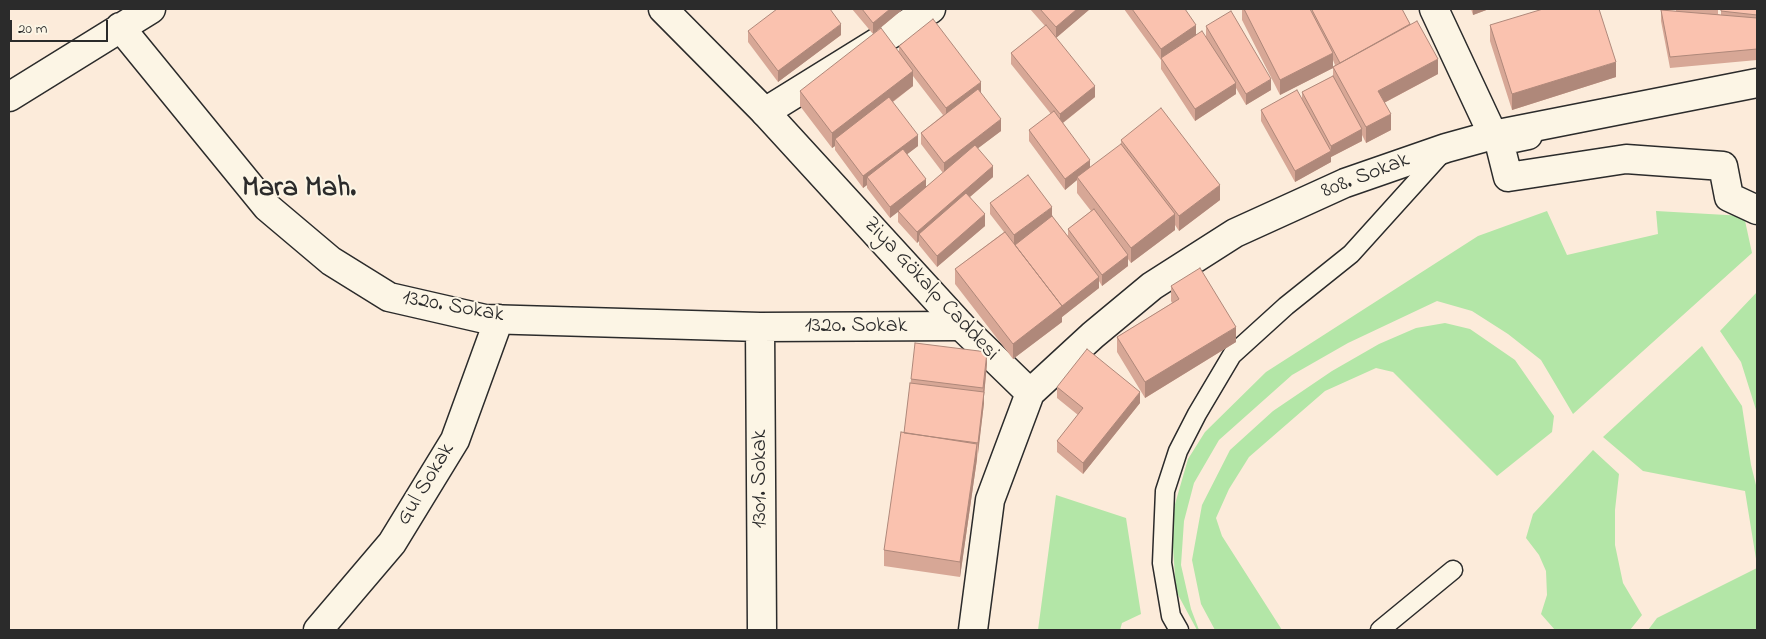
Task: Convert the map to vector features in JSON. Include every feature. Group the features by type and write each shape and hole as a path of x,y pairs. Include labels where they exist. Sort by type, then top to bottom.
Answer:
{"street":[{"path":"9,97 150,9"},
{"name":"Ziya Gökalp Caddesi","path":"662,9 765,112 960,326 1030,393"},
{"path":"765,112 931,9"},
{"path":"1434,9 1493,135"},
{"name":"1320. Sokak","path":"120,27 267,206 331,261 389,297 485,319 760,327 960,326"},
{"name":"808. Sokak","path":"1030,393 1093,335 1152,286 1235,233 1345,182 1446,148 1493,135 1757,83"},
{"path":"1757,90 1499,141 1508,177 1626,159 1723,166 1729,197 1757,210"},
{"name":"Gul Sokak","path":"318,630 392,543 455,440 499,319"},
{"name":"1301. Sokak","path":"760,327 762,630"},
{"path":"973,630 990,500 1030,393"}],"lane":[{"path":"1179,630 1171,616 1162,563 1165,491 1178,450 1197,414 1232,355 1286,306 1351,254 1446,148"},
{"path":"1380,630 1453,570"}],"green space":[{"path":"1547,211 1567,255 1658,234 1656,211 1744,216 1752,253 1573,414 1541,360 1508,334 1472,311 1437,301 1348,343 1292,375 1219,440 1194,483 1184,521 1181,565 1191,609 1199,630 1197,630 1176,591 1171,518 1188,459 1205,432 1266,372 1478,236"},
{"path":"1757,292 1757,413 1741,362 1720,331"},
{"path":"1445,323 1470,329 1515,360 1554,416 1552,432 1497,476 1393,372 1376,368 1325,391 1249,457 1229,489 1216,518 1222,536 1282,630 1215,630 1201,604 1192,560 1202,505 1230,450 1273,411 1332,371 1379,344 1416,328"},
{"path":"1702,346 1742,406 1751,465 1757,489 1757,565 1745,491 1643,471 1603,437"},
{"path":"1593,450 1619,474 1615,510 1615,545 1623,583 1642,615 1630,630 1555,630 1541,614 1547,595 1546,571 1539,555 1526,538 1533,514"},
{"path":"1056,495 1126,518 1141,614 1122,623 1120,630 1038,630"},
{"path":"1757,568 1757,630 1648,630 1657,618"}],"building":[{"path":"777,9 830,9 841,24 778,71 748,31"},
{"path":"862,9 890,9 873,23"},
{"path":"1040,9 1077,9 1056,27"},
{"path":"1132,9 1185,9 1196,25 1161,49"},
{"path":"1244,9 1310,9 1333,53 1280,80"},
{"path":"1402,9 1410,24 1340,63 1312,10"},
{"path":"1543,9 1599,9 1616,62 1512,94 1490,25"},
{"path":"1721,9 1757,9 1757,15 1721,11"},
{"path":"1661,10 1757,18 1757,49 1670,57"},
{"path":"1231,11 1271,79 1246,94 1206,26"},
{"path":"933,19 981,82 946,108 899,46"},
{"path":"1417,21 1438,59 1378,91 1391,114 1366,127 1333,67"},
{"path":"1046,25 1095,86 1060,114 1011,53"},
{"path":"881,28 913,71 832,133 800,91"},
{"path":"1202,31 1236,83 1195,109 1161,58"},
{"path":"1333,76 1362,129 1331,146 1302,92"},
{"path":"978,89 1001,119 944,163 921,133"},
{"path":"1297,90 1331,151 1295,171 1261,110"},
{"path":"889,97 918,135 863,176 835,139"},
{"path":"1161,108 1220,185 1179,216 1121,140"},
{"path":"1054,111 1090,160 1065,179 1029,130"},
{"path":"1121,144 1175,214 1131,248 1077,177"},
{"path":"975,145 993,166 917,232 898,211"},
{"path":"903,149 926,179 890,207 867,177"},
{"path":"1028,175 1052,207 1014,235 990,203"},
{"path":"966,193 985,214 937,256 919,234"},
{"path":"1094,209 1128,255 1102,275 1068,229"},
{"path":"1052,216 1099,277 1062,306 1015,245"},
{"path":"1005,232 1062,306 1013,344 955,269"},
{"path":"1200,268 1236,327 1145,382 1117,337 1179,299 1171,286"},
{"path":"915,343 987,352 983,388 911,379"},
{"path":"1087,349 1140,392 1083,463 1057,441 1083,408 1057,387"},
{"path":"910,383 984,392 978,443 904,433"},
{"path":"901,432 977,444 960,562 884,550"}],"district":[{"name":"Mara Mah.","path":"299,190"}]}
